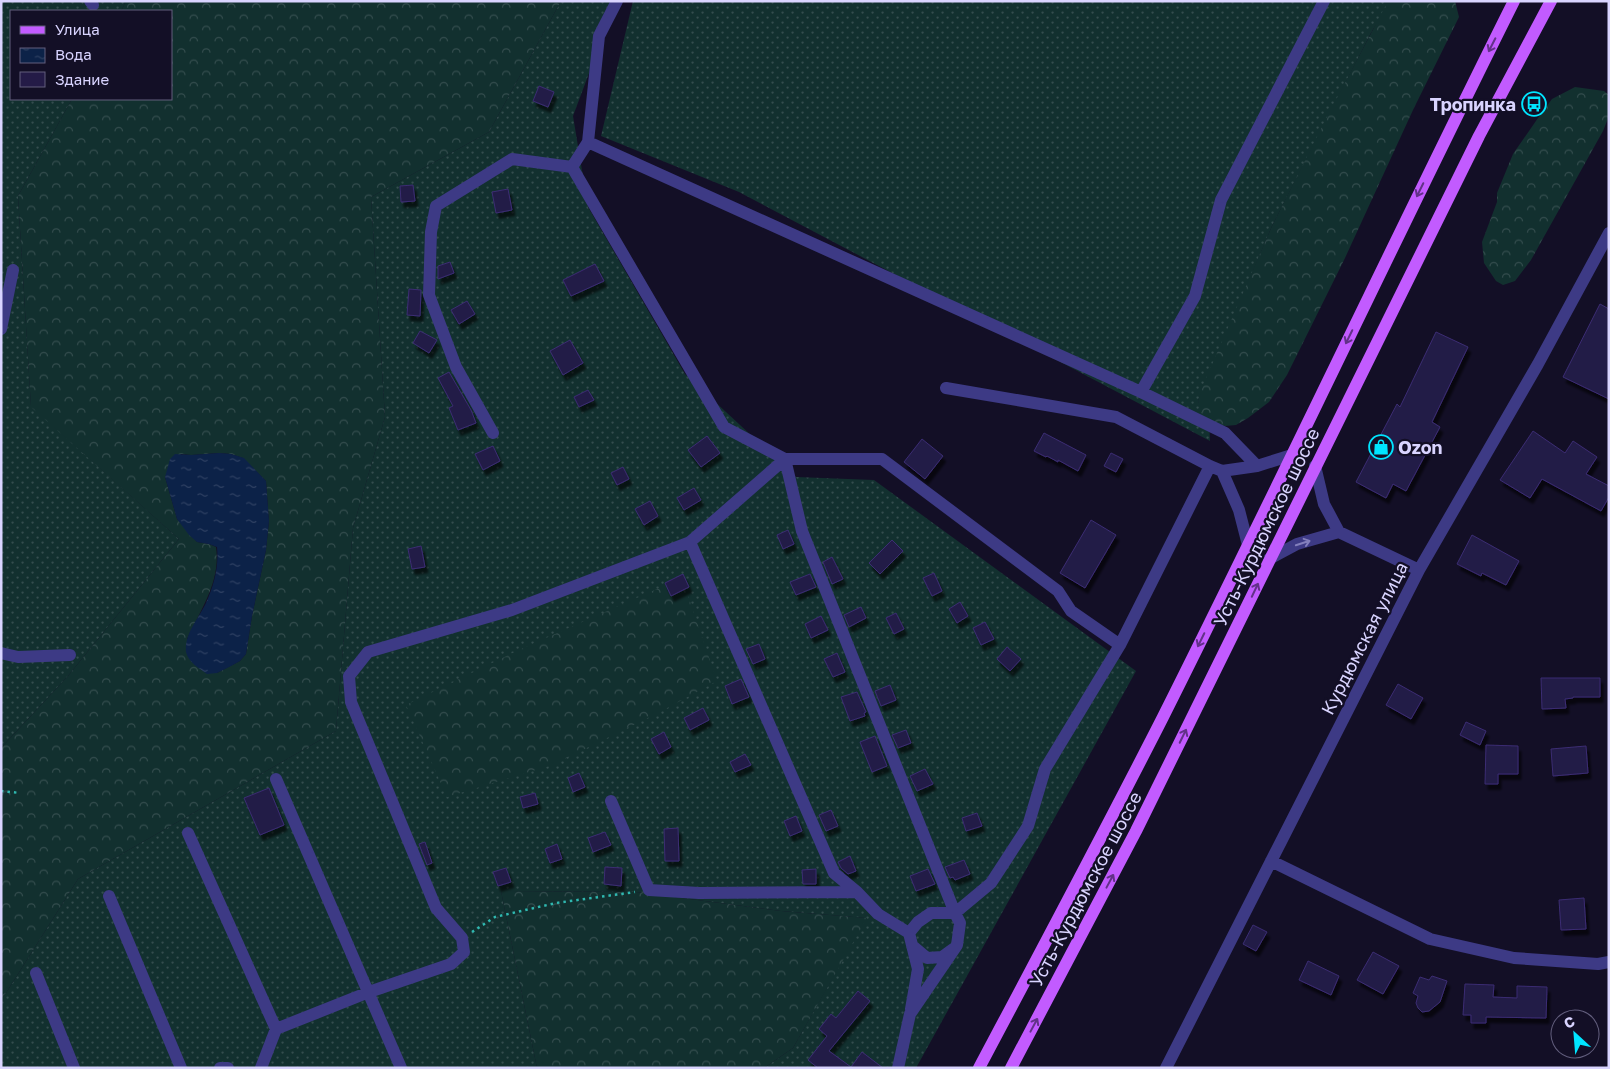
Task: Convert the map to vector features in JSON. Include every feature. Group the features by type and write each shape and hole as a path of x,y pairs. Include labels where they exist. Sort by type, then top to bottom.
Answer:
{"main road":[{"name":"Усть-Курдюмское шоссе","path":"979,1068 1162,718 1514,1"},
{"name":"Усть-Курдюмское шоссе","path":"1011,1068 1136,831 1479,136 1551,1"}],"street":[{"path":"572,167 588,142 600,36 617,1"},
{"path":"1141,392 1195,296 1221,200 1324,1"},
{"path":"588,142 1141,392 1225,433 1257,466"},
{"path":"493,433 456,367 429,295 431,232 436,206 512,159 572,167"},
{"path":"572,167 724,427 785,460 882,459 1058,591 1070,610 1120,645"},
{"name":"Курдюмская улица","path":"1166,1068 1419,570 1538,364 1609,233"},
{"path":"1,329 13,270"},
{"path":"946,388 1116,417 1216,469 1257,466 1292,455"},
{"path":"276,1029 369,992 451,964 464,952 462,938 436,908 351,702 349,676 368,652 512,610 690,542 785,460"},
{"path":"785,460 802,531 960,923 957,946 910,1014"},
{"path":"1315,466 1324,504 1339,532 1419,570"},
{"path":"1216,469 1239,510 1248,545"},
{"path":"909,933 918,922 931,913 955,913 991,883 1028,826 1045,769 1120,645 1216,469"},
{"path":"1270,559 1297,544 1339,532"},
{"path":"690,542 834,873 878,914 909,933 918,968 898,1068"},
{"path":"1,653 18,657 70,655"},
{"path":"276,779 402,1068"},
{"path":"611,801 649,890 699,894 856,892"},
{"path":"188,833 276,1029 261,1068"},
{"path":"1271,861 1430,939 1514,958 1598,964 1609,962"},
{"path":"108,896 181,1068"},
{"path":"914,948 927,958 942,957 957,946"},
{"path":"36,973 74,1068"},
{"path":"220,1068 228,1068"}],"path":[{"path":"1,791 20,793"},
{"path":"462,938 495,917 556,903 649,890"}],"green space":[{"path":"1,1 126,1 122,10 10,10 10,100 71,100 18,196 31,406 179,539 68,676 1,748"},
{"path":"126,1 561,1 489,132 371,197 385,417 353,528 336,731 78,879 1,998 1,748 68,676 179,539 31,407 18,196 71,100 172,100 172,10 122,10","holes":["219,453 243,458 266,481 269,521 266,550 246,654 240,661 217,673 187,639 204,606 213,583 216,572 216,547 197,542 177,519 165,477 181,454"]},
{"path":"561,1 616,1 573,116 588,207 685,374 796,477 874,480 1136,671 916,1068 764,1068 793,1048 866,918 781,911 636,892 501,891 537,1068 1,1068 1,998 78,879 336,731 353,528 385,417 371,197 489,132"},
{"path":"633,1 1391,1 1372,31 1272,226 1198,401 1209,421 1210,441 739,192 601,136"},
{"path":"1388,1 1455,1 1459,17 1413,110 1345,258 1287,375 1269,402 1248,418 1236,425 1225,426 1209,421 1202,413 1198,401 1204,383 1272,226"},
{"path":"1575,87 1604,91 1609,95 1609,116 1603,131 1531,260 1515,281 1503,285 1496,281 1484,263 1482,242 1497,202 1497,193 1513,154 1538,118 1552,99"},
{"path":"682,578 717,681 658,713 552,765 447,797 406,705 521,649"},
{"path":"501,891 636,892 781,911 867,918 793,1048 764,1068 537,1068"}],"water":[{"path":"219,453 244,458 266,481 269,521 266,550 246,654 240,661 231,666 217,673 207,674 189,659 186,645 187,639 206,603 211,589 217,569 217,547 197,542 177,519 165,477 170,459 175,454"}],"building":[{"path":"539,86 554,92 548,107 533,101"},
{"path":"413,185 415,201 401,202 400,186"},
{"path":"508,189 512,210 496,213 492,192"},
{"path":"450,262 454,273 438,279 438,266"},
{"path":"595,264 604,281 571,296 563,280"},
{"path":"409,289 421,290 420,316 407,315"},
{"path":"467,301 475,314 459,324 451,310"},
{"path":"1600,304 1609,309 1609,399 1563,377"},
{"path":"420,331 437,340 429,353 413,343"},
{"path":"1436,332 1468,347 1432,422 1440,427 1406,491 1393,484 1386,498 1356,482 1397,404 1400,407"},
{"path":"570,340 583,363 563,375 550,351"},
{"path":"449,372 471,410 476,423 458,430 449,408 453,406 438,378"},
{"path":"588,390 594,400 579,407 574,397"},
{"path":"1533,431 1565,453 1573,441 1597,457 1586,474 1609,486 1609,497 1601,511 1542,479 1530,498 1500,480"},
{"path":"1044,433 1086,455 1078,471 1058,460 1058,462 1034,451"},
{"path":"707,436 720,453 701,467 688,450"},
{"path":"922,439 943,456 925,479 904,462"},
{"path":"493,446 500,461 483,470 475,454"},
{"path":"1111,453 1123,459 1116,472 1104,466"},
{"path":"623,467 629,479 617,485 611,473"},
{"path":"694,488 701,500 684,510 677,498"},
{"path":"650,501 658,516 644,525 635,509"},
{"path":"1091,520 1116,535 1085,588 1060,573"},
{"path":"788,530 794,544 783,549 777,535"},
{"path":"1472,535 1519,561 1506,585 1482,573 1481,576 1457,564"},
{"path":"892,540 903,551 880,574 869,563"},
{"path":"421,546 425,567 412,569 408,549"},
{"path":"832,557 843,579 832,584 823,562"},
{"path":"934,573 942,591 932,596 923,578"},
{"path":"683,574 689,587 671,596 665,583"},
{"path":"810,574 816,587 796,595 790,582"},
{"path":"960,602 968,616 957,623 949,609"},
{"path":"861,607 866,618 849,627 844,615"},
{"path":"896,613 904,629 894,634 886,618"},
{"path":"821,616 828,630 811,638 805,624"},
{"path":"985,622 994,639 981,645 973,628"},
{"path":"759,644 765,659 753,664 746,649"},
{"path":"1007,647 1021,659 1010,671 997,659"},
{"path":"837,653 845,672 833,677 824,659"},
{"path":"1541,678 1600,678 1600,697 1573,697 1565,699 1566,708 1542,709"},
{"path":"741,679 749,697 732,704 725,686"},
{"path":"1398,684 1423,698 1411,719 1386,705"},
{"path":"890,685 896,700 881,706 875,691"},
{"path":"857,692 866,712 864,713 865,716 850,721 841,697"},
{"path":"703,708 709,720 690,730 684,718"},
{"path":"1466,722 1486,731 1480,745 1460,735"},
{"path":"906,730 911,743 898,748 892,735"},
{"path":"664,732 671,747 659,754 651,739"},
{"path":"875,736 887,766 872,772 860,742"},
{"path":"1486,745 1518,746 1518,774 1498,774 1498,784 1485,784"},
{"path":"1586,746 1588,773 1553,776 1551,749"},
{"path":"745,754 751,765 735,772 730,762"},
{"path":"925,769 933,784 917,791 910,776"},
{"path":"579,773 585,787 573,792 568,778"},
{"path":"269,788 284,825 260,835 244,798"},
{"path":"535,793 538,804 523,808 520,797"},
{"path":"831,810 838,826 826,831 819,815"},
{"path":"977,813 982,826 966,831 962,818"},
{"path":"796,816 802,831 790,836 784,821"},
{"path":"678,828 679,861 665,861 664,829"},
{"path":"605,832 611,845 593,852 588,838"},
{"path":"425,842 432,863 427,865 419,844"},
{"path":"557,844 562,859 550,863 545,849"},
{"path":"850,856 856,871 848,874 841,868 838,862"},
{"path":"964,860 970,874 955,880 953,877 950,878 945,867"},
{"path":"605,867 622,868 621,886 604,884"},
{"path":"506,868 511,882 498,886 493,872"},
{"path":"816,869 816,884 803,884 802,870"},
{"path":"928,869 935,884 916,891 910,876"},
{"path":"1584,898 1586,929 1561,930 1559,900"},
{"path":"1253,925 1267,932 1256,951 1243,944"},
{"path":"1373,952 1399,966 1383,994 1357,980"},
{"path":"1308,961 1339,976 1331,995 1299,980"},
{"path":"1432,976 1447,981 1440,1002 1429,1011 1422,1012 1416,1003 1418,996 1413,993 1420,977 1429,980"},
{"path":"1465,984 1494,985 1493,997 1517,998 1517,986 1547,987 1546,1018 1486,1017 1486,1023 1471,1023 1471,1015 1463,1015"},
{"path":"858,991 870,1001 829,1051 851,1067 862,1052 883,1068 818,1068 808,1060 827,1036 819,1029 831,1014 836,1018"}],"place":[{"name":"Тропинка","path":"1534,104"},
{"name":"Ozon","path":"1381,447"}]}
